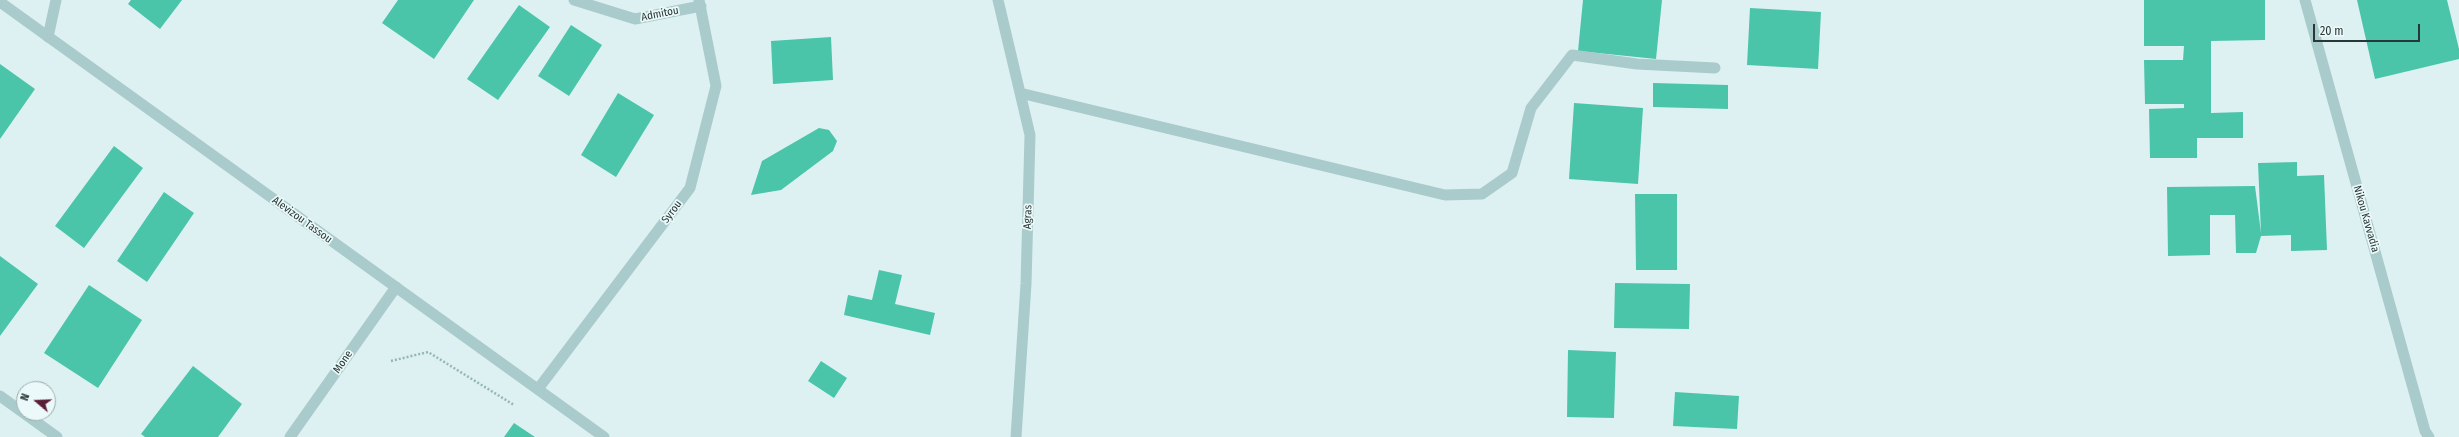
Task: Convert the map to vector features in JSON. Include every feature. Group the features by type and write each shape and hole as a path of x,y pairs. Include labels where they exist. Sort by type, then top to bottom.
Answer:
{"street":[{"path":"48,37 56,0"},
{"name":"Admitou","path":"574,0 635,19 700,3"},
{"name":"Agras","path":"998,0 1030,136 1026,284 1016,437"},
{"name":"Nikou Kavvadia","path":"2305,0 2425,431 2429,437"},
{"name":"Alevizou Tassou","path":"0,2 604,437"},
{"name":"Syrou","path":"538,390 690,188 716,86 700,3"},
{"path":"1020,93 1445,195 1482,194 1512,173 1531,108 1572,55 1637,64 1715,68"},
{"name":"Mone","path":"290,437 396,287"},
{"path":"0,396 57,437"}],"path":[{"path":"391,361 428,352 518,407"}],"building":[{"path":"131,0 182,0 160,29 128,4"},
{"path":"398,0 474,0 434,59 382,23"},
{"path":"1583,0 1662,0 1656,59 1578,51"},
{"path":"2144,0 2265,0 2265,40 2211,41 2211,113 2243,112 2243,138 2197,138 2197,158 2150,158 2149,109 2184,108 2184,104 2145,104 2144,60 2183,60 2184,46 2144,46"},
{"path":"2357,0 2447,0 2459,49 2459,59 2375,79"},
{"path":"519,5 550,27 498,100 467,79"},
{"path":"1750,8 1821,12 1818,69 1747,65"},
{"path":"571,25 602,45 569,96 538,76"},
{"path":"831,37 833,80 773,84 771,41"},
{"path":"0,64 35,89 0,139"},
{"path":"1653,83 1728,85 1728,109 1653,107"},
{"path":"618,93 654,115 616,177 581,155"},
{"path":"1574,103 1643,108 1638,184 1569,179"},
{"path":"819,128 829,130 837,141 833,151 781,190 751,195 762,161"},
{"path":"114,146 143,168 84,248 55,226"},
{"path":"2297,162 2297,176 2324,175 2327,250 2291,251 2291,235 2261,236 2256,253 2236,253 2235,215 2210,215 2210,255 2168,256 2167,187 2255,186 2261,233 2258,163"},
{"path":"164,192 194,213 147,282 117,261"},
{"path":"1635,194 1677,194 1677,270 1636,270"},
{"path":"0,256 38,284 0,336"},
{"path":"879,270 902,275 895,304 935,313 930,335 844,315 848,295 872,300"},
{"path":"1615,283 1690,284 1689,329 1614,328"},
{"path":"89,285 142,320 98,388 44,353"},
{"path":"1568,350 1616,352 1614,418 1567,417"},
{"path":"821,361 847,378 834,398 808,381"},
{"path":"193,366 242,404 218,437 145,437 141,434"},
{"path":"1675,392 1739,396 1737,429 1673,426"},
{"path":"514,423 535,437 504,437"}]}
